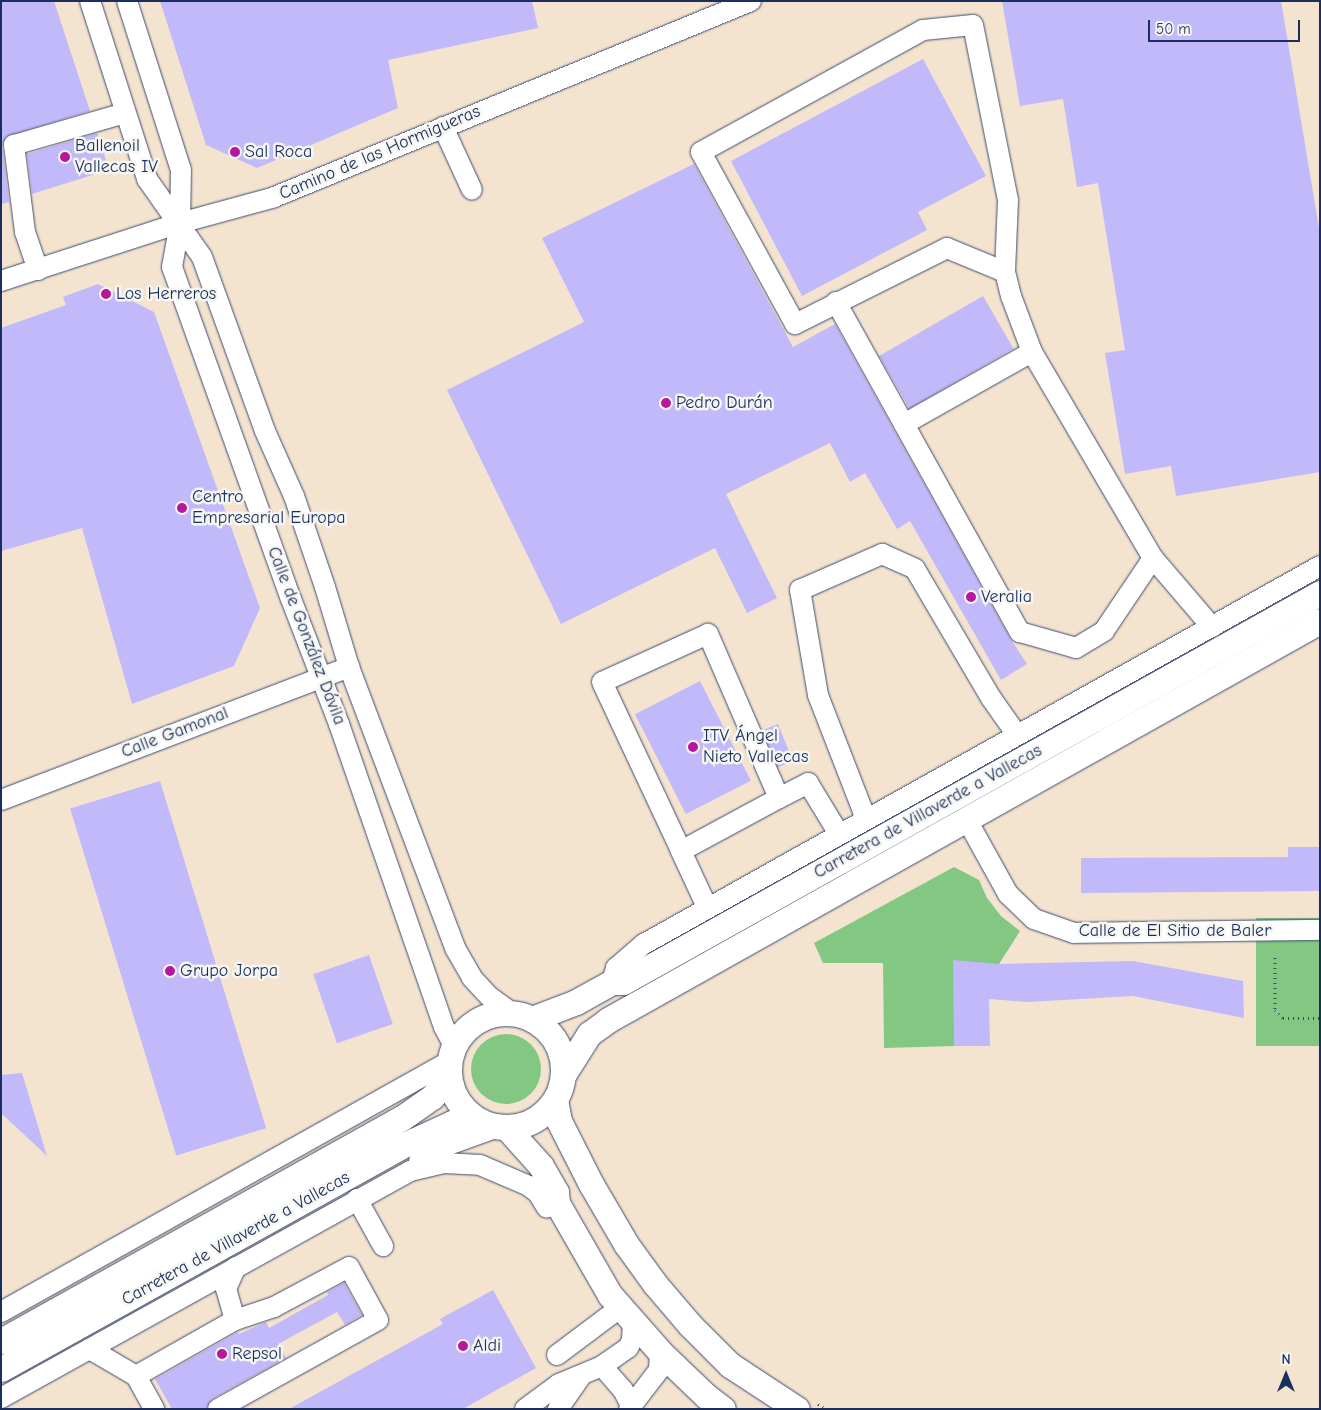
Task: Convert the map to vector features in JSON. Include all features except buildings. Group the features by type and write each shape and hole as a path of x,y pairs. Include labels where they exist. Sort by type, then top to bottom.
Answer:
{"main road":[{"name":"Carretera de Villaverde a Vallecas","path":"522,1016 576,1002 612,982 624,982 1320,592"},
{"name":"Carretera de Villaverde a Vallecas","path":"563,1075 589,1034 608,1020 1320,621"},
{"path":"502,1127 525,1124 542,1115 554,1100 563,1075 562,1058 556,1042 546,1029 522,1016 495,1014 478,1020 464,1031 451,1062 454,1094 462,1107 473,1117 502,1127 541,1166 556,1192 557,1203 610,1295 660,1352 706,1396 722,1408"},
{"name":"Carretera de Villaverde a Vallecas","path":"1,1341 402,1118 432,1098 451,1062"},
{"path":"554,1100 559,1122 586,1176 626,1244 655,1284 690,1325 730,1365 805,1404"},
{"name":"Carretera de Villaverde a Vallecas","path":"1,1369 406,1144 452,1123 473,1117"}],"street":[{"name":"Calle de González Dávila","path":"90,1 147,178 202,257 265,431 294,496 325,586 349,667 459,957 478,984 522,1016"},
{"name":"Calle de González Dávila","path":"127,1 181,170 180,223 172,267 320,678 342,733 444,1027 451,1062"},
{"name":"Camino de las Hormigueras","path":"1,281 180,223 272,198 720,8 751,1"},
{"path":"1005,272 947,248 795,324 701,152 923,30 973,25 1008,200 1005,272 1011,296 1032,352 1153,558 1212,627"},
{"path":"38,270 25,232 14,146 125,113"},
{"path":"443,127 472,190"},
{"path":"836,302 1020,632 1076,648 1104,631 1153,558"},
{"path":"904,424 1032,352"},
{"path":"866,819 818,695 800,590 882,554 915,569 991,698 1017,735"},
{"path":"612,982 616,968 634,950 707,907 1320,566"},
{"path":"707,907 602,682 708,634 779,798"},
{"name":"Calle Gamonal","path":"1,800 349,667"},
{"path":"681,851 808,783 839,834"},
{"name":"Calle de El Sitio de Baler","path":"967,820 1008,894 1034,919 1074,933 1320,930"},
{"path":"1,1312 451,1062"},
{"path":"410,1171 416,1162 448,1145 502,1127"},
{"path":"1,1398 410,1171 444,1163 480,1165 529,1186 538,1193 547,1208"},
{"path":"357,1199 383,1246"},
{"path":"235,1320 226,1289 236,1267"},
{"path":"136,1376 235,1320 274,1307 349,1267 378,1320 218,1409"},
{"path":"525,1409 559,1384 580,1377 602,1366 628,1348 632,1340 627,1315 557,1355"},
{"path":"90,1349 136,1376 154,1409"},
{"path":"602,1366 623,1390 630,1407 659,1370 660,1352"},
{"path":"558,1409 580,1377"},
{"path":"543,1409 559,1384"}],"path":[{"path":"1275,957 1276,1010 1283,1018 1320,1018"},
{"path":"805,1404 826,1409"}],"green space":[{"path":"954,867 979,880 987,898 1001,916 1020,931 999,964 954,1046 884,1048 883,963 823,963 814,943"},
{"path":"1256,918 1320,918 1320,1046 1256,1046"},
{"path":"506,1034 519,1037 531,1044 538,1056 541,1069 538,1082 531,1094 519,1101 506,1104 493,1101 481,1094 474,1082 471,1069 474,1056 481,1044 493,1037"}],"place":[{"name":"Sal Roca","path":"235,152"},
{"name":"Ballenoil Vallecas IV","path":"65,157"},
{"name":"Los Herreros","path":"106,294"},
{"name":"Pedro Durán","path":"666,403"},
{"name":"Centro Empresarial Europa","path":"182,508"},
{"name":"Veralia","path":"971,597"},
{"name":"ITV Ángel Nieto Vallecas","path":"693,747"},
{"name":"Grupo Jorpa","path":"170,971"},
{"name":"Aldi","path":"463,1346"},
{"name":"Repsol","path":"222,1354"}]}
